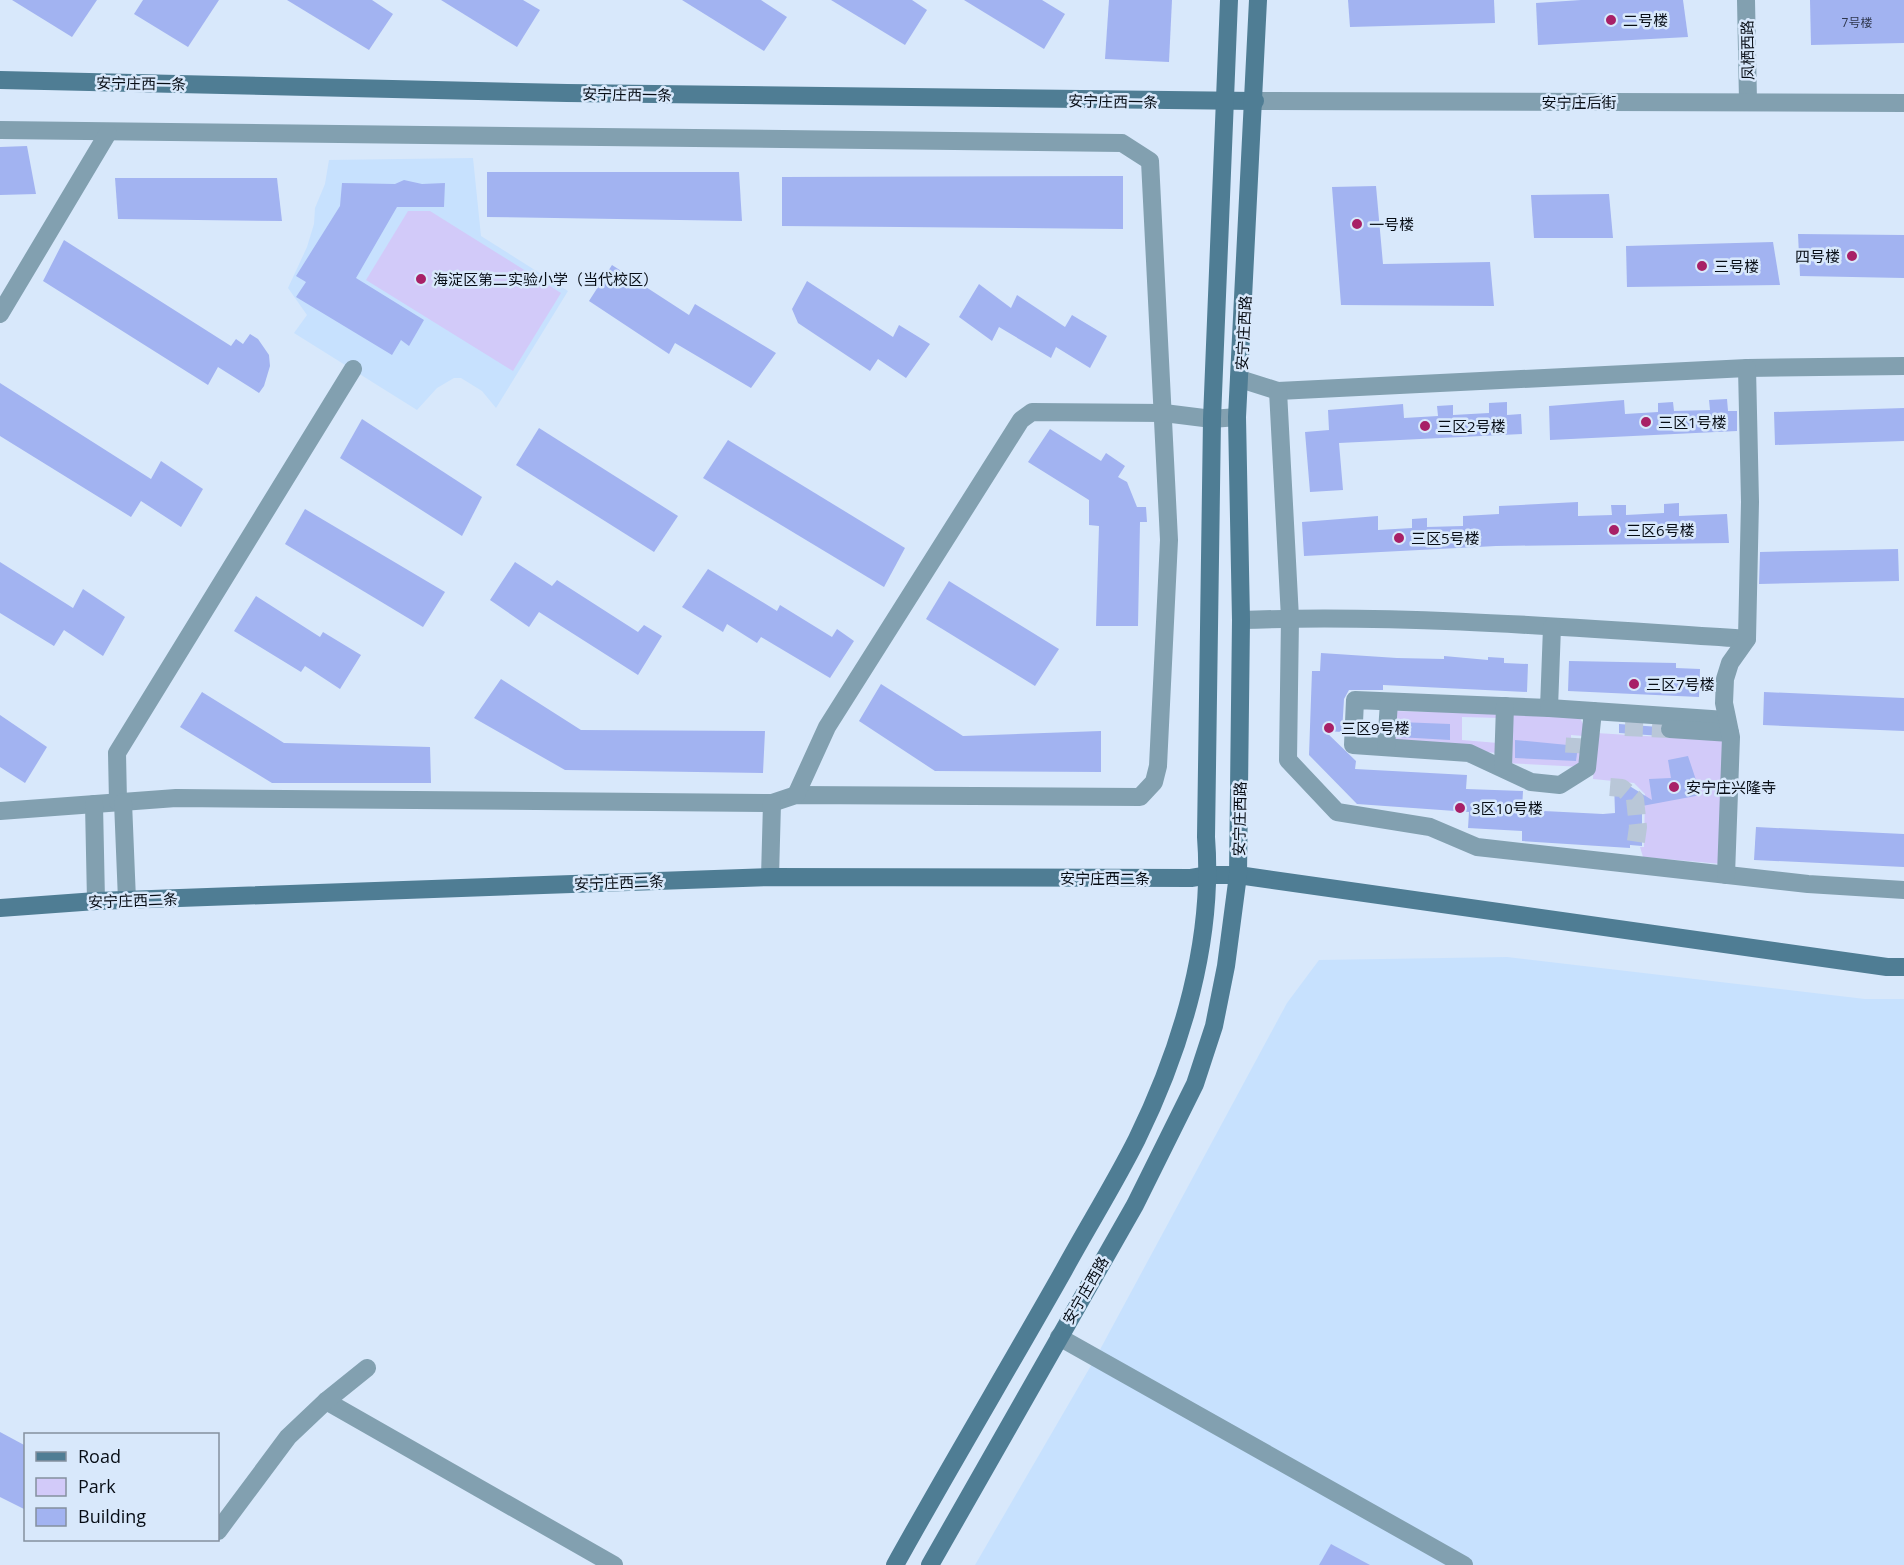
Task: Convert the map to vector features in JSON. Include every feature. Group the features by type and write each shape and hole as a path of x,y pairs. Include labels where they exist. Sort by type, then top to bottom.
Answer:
{"main road":[{"name":"安宁庄西路","path":"895,1565 1137,1139 1173,1052 1187,1007 1202,934 1209,874 1206,837 1212,419 1229,0"},
{"name":"安宁庄西路","path":"930,1565 1135,1205 1195,1084 1214,1026 1226,966 1238,876 1241,620 1237,417 1255,102 1258,0"},
{"name":"安宁庄西一条","path":"0,80 578,93 1255,102"},
{"name":"安宁庄西二条","path":"0,908 96,901 770,877 1191,878 1209,874 1238,876 1887,967 1904,967"}],"street":[{"name":"凤栖西路","path":"1746,0 1748,101"},
{"name":"安宁庄后街","path":"1255,102 1904,103"},
{"path":"0,130 1122,143 1150,161 1169,540 1158,766 1154,782 1140,797 796,795 772,802 176,798 0,810"},
{"path":"0,314 7,285 108,133"},
{"path":"1240,379 1278,391 1747,368 1904,366"},
{"path":"1726,875 1728,726 1725,679 1730,663 1747,639 1750,502 1747,368"},
{"path":"127,900 117,753 353,369"},
{"path":"1278,391 1290,618 1288,760 1337,812 1430,827 1478,847 1634,856 1726,875 1808,884 1904,890"},
{"path":"796,795 827,727 1022,420 1032,412 1164,413 1212,419 1237,417"},
{"path":"1241,620 1290,618 1442,621 1747,639"},
{"path":"1549,708 1552,627"},
{"path":"1593,711 1583,738 1587,768 1560,786 1531,782 1469,753 1353,745 1355,700 1593,711 1728,726"},
{"path":"1386,747 1389,702"},
{"path":"1503,767 1505,706"},
{"path":"1670,729 1728,726"},
{"path":"770,877 772,802"},
{"path":"94,804 96,901"},
{"path":"1059,1337 1464,1565"},
{"path":"219,1531 288,1437 326,1401 368,1368"},
{"path":"326,1401 614,1565"}],"shaded area":[{"name":"海淀区第二实验小学（当代校区）","path":"473,158 481,236 568,291 496,408 482,391 461,378 454,378 437,388 417,410 294,333 307,315 288,288 307,247 314,224 315,208 325,184 329,160"},
{"path":"1507,957 1865,999 1904,999 1904,1565 975,1565 1096,1357 1287,1003 1319,960"}],"green space":[{"path":"408,211 430,211 561,293 513,371 366,280"},
{"path":"1391,711 1499,713 1499,718 1462,717 1462,740 1498,743 1497,753 1389,744"},
{"path":"1508,713 1580,718 1585,728 1583,736 1571,735 1571,741 1583,742 1583,767 1504,763"},
{"path":"1596,733 1729,741 1722,864 1643,857 1640,847 1644,847 1645,794 1634,783 1593,779"}],"building":[{"path":"12,0 97,0 72,37"},
{"path":"143,0 219,0 188,47 134,14"},
{"path":"287,0 372,0 393,14 369,50"},
{"path":"441,0 523,0 540,10 517,47"},
{"path":"682,0 761,0 787,17 764,51"},
{"path":"831,0 912,0 927,10 905,45"},
{"path":"964,0 1042,0 1065,14 1044,49"},
{"path":"1109,0 1172,0 1169,62 1105,59"},
{"path":"1348,0 1494,0 1495,23 1350,27"},
{"name":"二号楼","path":"1581,0 1683,0 1688,37 1538,45 1536,3"},
{"path":"1810,0 1904,0 1904,43 1811,45"},
{"path":"27,146 36,194 0,195 0,147"},
{"path":"487,172 739,172 742,221 487,217"},
{"path":"1123,176 1123,229 782,226 782,177"},
{"path":"115,178 277,178 282,221 118,219"},
{"path":"404,180 422,184 445,183 444,207 397,207 356,278 424,320 409,346 401,340 392,355 296,297 306,282 296,276 340,206 342,183 395,184"},
{"name":"一号楼","path":"1376,186 1383,264 1490,262 1494,306 1341,305 1332,187"},
{"path":"1609,194 1613,238 1534,238 1531,195"},
{"name":"四号楼","path":"1798,234 1904,235 1904,278 1800,276"},
{"path":"64,240 231,346 236,339 243,344 250,334 258,339 269,355 270,366 264,386 259,393 218,367 208,385 43,281"},
{"name":"三号楼","path":"1773,242 1780,285 1627,287 1626,246"},
{"path":"612,265 689,315 695,304 776,353 751,388 675,343 669,354 589,301"},
{"path":"807,281 893,337 899,325 930,344 906,378 878,359 870,371 798,323 792,309"},
{"path":"979,284 1011,308 1017,295 1065,327 1072,315 1107,336 1090,368 1056,347 1051,358 999,327 992,341 959,317"},
{"path":"0,383 151,479 161,461 203,489 181,527 141,501 131,517 0,436"},
{"name":"三区1号楼","path":"1727,399 1728,411 1737,411 1737,431 1550,440 1549,406 1624,400 1625,414 1658,412 1658,403 1673,402 1674,411 1710,410 1709,400"},
{"name":"三区2号楼","path":"1507,402 1507,415 1521,414 1522,434 1339,443 1343,490 1310,492 1305,432 1329,430 1328,410 1403,404 1404,418 1438,416 1437,406 1453,405 1453,415 1489,413 1489,403"},
{"path":"1904,408 1904,441 1775,445 1774,412"},
{"path":"362,419 482,497 462,536 340,458"},
{"path":"539,428 678,516 654,552 516,465"},
{"path":"1050,429 1101,461 1106,453 1125,466 1118,477 1127,482 1137,507 1146,507 1147,522 1140,522 1138,626 1096,626 1099,526 1089,525 1089,500 1028,462"},
{"path":"728,440 905,548 884,587 703,478"},
{"path":"1578,502 1578,516 1612,515 1611,505 1626,505 1626,515 1664,513 1664,504 1679,503 1679,516 1727,514 1729,543 1496,546 1304,556 1302,522 1378,516 1378,530 1412,528 1412,519 1427,518 1427,527 1463,526 1463,516 1499,514 1499,506"},
{"path":"305,509 445,592 423,627 285,544"},
{"path":"1898,549 1899,581 1759,584 1760,552"},
{"path":"0,562 73,608 83,589 125,617 103,656 64,630 54,646 0,613"},
{"path":"515,562 552,586 557,580 638,632 644,625 662,636 638,675 539,612 529,627 490,600"},
{"path":"708,569 777,611 780,605 832,637 837,629 854,641 830,678 761,637 757,643 727,624 723,632 682,607"},
{"path":"949,581 1059,649 1035,686 926,619"},
{"path":"256,596 320,637 323,632 361,655 340,689 305,666 301,672 234,631"},
{"path":"1321,653 1397,658 1444,659 1444,656 1488,660 1488,657 1504,658 1504,663 1528,664 1527,692 1383,685 1383,690 1349,690 1344,699 1342,732 1325,731 1356,761 1355,769 1467,775 1466,789 1523,791 1522,810 1603,814 1615,813 1614,782 1628,785 1652,800 1649,779 1671,778 1668,760 1688,756 1701,795 1642,806 1642,846 1630,845 1630,848 1522,841 1522,831 1468,828 1469,812 1357,804 1309,755 1312,671 1320,671"},
{"name":"三区7号楼","path":"1569,661 1676,663 1676,668 1700,669 1699,697 1568,691"},
{"path":"501,679 581,730 765,731 763,773 565,770 474,718"},
{"path":"881,684 963,736 1101,731 1101,772 935,771 859,721"},
{"path":"202,692 284,743 430,747 431,783 272,783 180,727"},
{"path":"1764,692 1904,698 1904,731 1763,725"},
{"path":"0,715 47,747 25,783 0,767"},
{"path":"1399,722 1450,724 1450,740 1398,737"},
{"path":"1619,724 1659,727 1661,736 1619,733"},
{"path":"1515,740 1578,746 1576,761 1515,758"},
{"path":"1756,827 1904,834 1904,867 1754,860"},
{"path":"0,1432 24,1445 24,1509 0,1497"},
{"path":"1331,1544 1370,1565 1319,1565"}],"tunnel":[{"path":"1625,727 1670,729"},
{"path":"1574,753 1575,738"},
{"path":"1610,787 1622,788 1635,799 1638,827 1635,848"}],"place":[{"name":"二号楼","path":"1611,20"},
{"name":"一号楼","path":"1357,224"},
{"name":"四号楼","path":"1852,256"},
{"name":"三号楼","path":"1702,266"},
{"name":"海淀区第二实验小学（当代校区）","path":"421,279"},
{"name":"三区1号楼","path":"1646,422"},
{"name":"三区2号楼","path":"1425,426"},
{"name":"三区6号楼","path":"1614,530"},
{"name":"三区5号楼","path":"1399,538"},
{"name":"三区7号楼","path":"1634,684"},
{"name":"三区9号楼","path":"1329,728"},
{"name":"安宁庄兴隆寺","path":"1674,787"},
{"name":"3区10号楼","path":"1460,808"}]}
